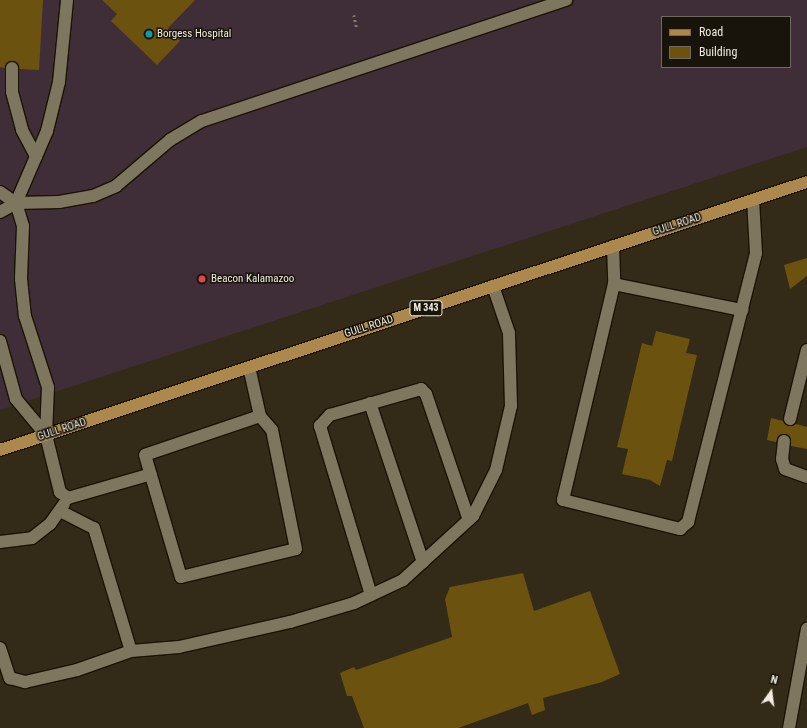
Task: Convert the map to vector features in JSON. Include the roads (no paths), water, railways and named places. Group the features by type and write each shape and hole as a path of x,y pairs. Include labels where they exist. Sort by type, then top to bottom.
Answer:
{"main road":[{"name":"GULL ROAD","path":"0,450 807,182"}],"street":[{"path":"16,203 47,131 59,82 67,0"},
{"path":"0,212 16,203 59,202 93,196 116,186 170,140 202,121 566,0"},
{"path":"12,68 12,92 22,130 36,156"},
{"path":"0,192 16,203 23,226 21,279 25,316 48,387 46,435 60,492 68,498"},
{"path":"613,246 614,284 563,500 680,529 688,522 756,253 753,200"},
{"path":"614,284 742,310"},
{"path":"0,648 10,678 25,682 77,670 131,650 179,647 290,622 354,603 403,580 469,520 496,470 511,406 509,333 493,286"},
{"path":"0,341 16,399 46,435"},
{"path":"790,419 807,350"},
{"path":"249,367 260,416 272,430 296,549 181,577 145,455 260,416"},
{"path":"371,595 320,426 330,415 421,388 426,394 469,520"},
{"path":"370,403 423,562"},
{"path":"784,440 782,459 785,469 807,477"},
{"path":"0,542 32,538 50,524 68,498 151,474"},
{"path":"60,511 94,528 131,650"},
{"path":"789,728 807,629"}],"place":[{"name":"Borgess Hospital","path":"149,34"},
{"name":"Beacon Kalamazoo","path":"202,279"}]}
